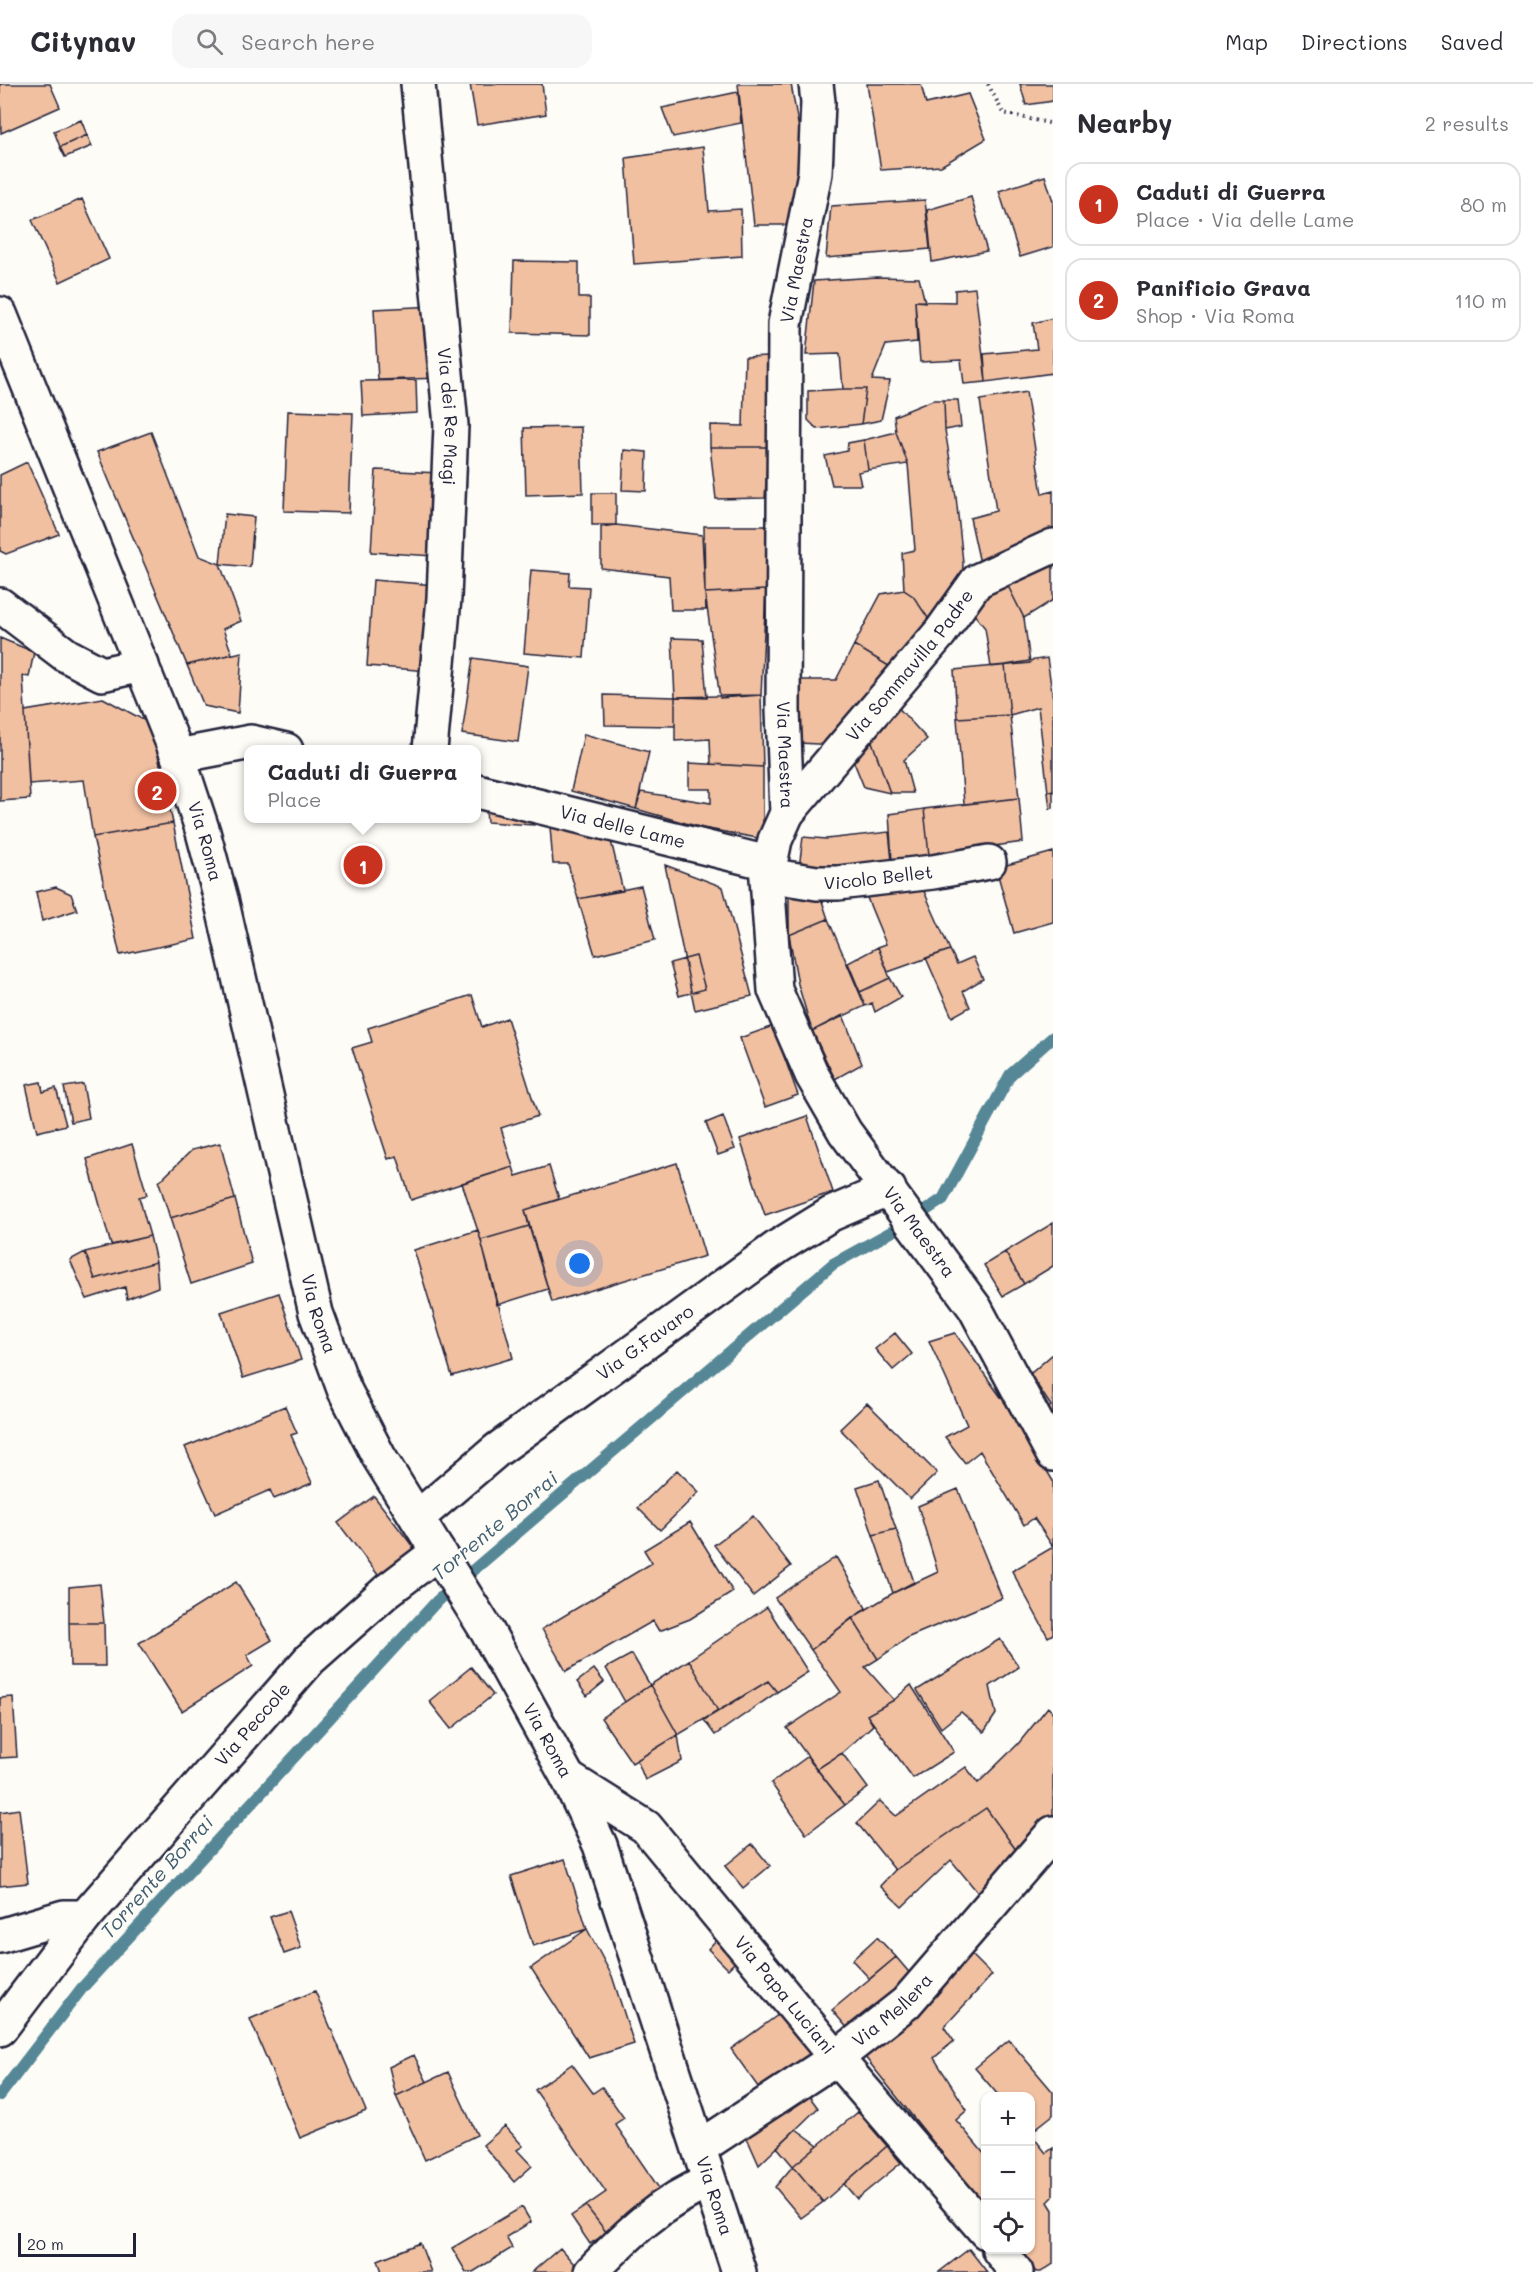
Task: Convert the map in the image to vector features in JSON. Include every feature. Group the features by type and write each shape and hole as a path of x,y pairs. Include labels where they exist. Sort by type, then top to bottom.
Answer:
{"street":[{"name":"Via dei Re Magi","path":"418,84 451,425 444,597 430,745"},
{"name":"Via Maestra","path":"816,84 818,102 815,173 785,324 783,710 787,813 767,869 775,990 812,1075 839,1123 975,1308 1053,1454"},
{"name":"Via Roma","path":"0,314 178,756 203,832 222,903 316,1313 344,1389 379,1456 487,1631 568,1778 600,1845 739,2272"},
{"name":"Via Sommavilla Padre","path":"787,813 940,633 977,581 1053,546"},
{"path":"0,605 66,655 102,674 142,665"},
{"path":"178,756 251,742 264,745"},
{"name":"Via delle Lame","path":"481,792 767,869"},
{"name":"Vicolo Bellet","path":"767,869 817,883 838,883 933,872 989,862"},
{"name":"Via G.Favaro","path":"417,1518 496,1450 778,1246 831,1214 895,1199"},
{"name":"Via Peccole","path":"0,2029 85,1917 310,1659 388,1590 443,1559"},
{"name":"Via Papa Luciani","path":"568,1778 646,1827 836,2058 981,2226"},
{"name":"Via Mellera","path":"699,2148 836,2058 906,2003 1053,1833"},
{"path":"0,1936 64,1917 85,1917"},
{"path":"591,2272 631,2230 681,2193 709,2182"},
{"path":"1002,2254 1016,2272"}],"path":[{"path":"988,84 1003,113 1053,124"}],"building":[{"path":"0,84 50,84 60,107 1,133"},
{"path":"470,84 542,84 546,114 477,125"},
{"path":"738,84 791,84 800,135 793,225 754,225"},
{"path":"867,84 921,84 926,104 968,94 986,139 941,166 881,170"},
{"path":"1020,84 1053,84 1053,101 1026,105"},
{"path":"738,92 741,123 673,137 662,108"},
{"path":"81,120 87,135 60,147 54,131"},
{"path":"87,135 92,146 65,157 60,147"},
{"path":"703,147 709,211 741,209 742,256 634,264 626,158"},
{"path":"1045,176 1053,201 1053,247 1020,257 999,191"},
{"path":"971,197 987,251 932,262 927,210"},
{"path":"82,199 109,259 60,282 32,220"},
{"path":"925,200 930,249 826,258 831,206"},
{"path":"514,261 579,262 579,298 590,298 590,335 512,333"},
{"path":"877,277 919,278 925,302 915,301 917,342 886,345 872,380 890,381 881,420 861,424 866,389 843,389 840,354 806,355 814,281"},
{"path":"975,288 986,382 964,384 961,360 920,362 915,301 955,302 955,290"},
{"path":"437,306 441,378 378,380 374,309"},
{"path":"1053,318 1053,373 986,382 984,354 1037,349 1033,323"},
{"path":"769,356 768,447 710,447 710,425 743,426 745,357"},
{"path":"416,380 417,413 363,416 361,381"},
{"path":"866,389 861,424 817,429 808,420 808,391"},
{"path":"1026,392 1042,494 1053,491 1053,531 981,568 970,518 996,511 980,400"},
{"path":"933,400 944,400 945,430 956,497 963,562 962,586 936,618 928,618 913,596 904,590 902,553 915,550 908,464 896,432 894,416"},
{"path":"944,400 958,400 961,427 945,430"},
{"path":"288,411 353,413 349,513 284,511"},
{"path":"581,427 583,493 526,495 524,428"},
{"path":"151,432 199,556 220,564 241,621 223,629 232,654 187,665 97,452"},
{"path":"896,432 908,464 868,470 864,440"},
{"path":"864,440 868,470 858,472 861,485 832,485 825,456 847,451 848,443"},
{"path":"710,447 768,447 765,498 716,499"},
{"path":"624,450 647,452 646,491 622,490"},
{"path":"27,462 59,534 6,554 0,551 0,475"},
{"path":"376,470 439,473 434,556 371,552"},
{"path":"592,493 616,493 616,525 592,525"},
{"path":"225,514 254,517 250,567 220,564"},
{"path":"616,525 702,535 706,610 671,610 669,576 601,568 601,527"},
{"path":"704,526 766,526 766,590 705,593"},
{"path":"1053,557 1053,600 1024,618 1006,582"},
{"path":"531,570 570,573 569,586 589,587 584,658 524,653"},
{"path":"373,580 436,585 429,671 367,666"},
{"path":"1006,582 1024,618 1030,663 991,667 985,628 970,609"},
{"path":"766,590 761,695 720,698 705,593"},
{"path":"904,590 913,596 928,618 897,671 854,645 881,594"},
{"path":"0,638 34,652 29,677 23,676 30,799 0,801"},
{"path":"672,638 702,639 707,698 675,697"},
{"path":"854,645 897,671 835,745 800,743 801,680 836,680"},
{"path":"242,652 238,713 204,706 187,665"},
{"path":"473,658 528,666 518,742 462,734"},
{"path":"1047,658 1053,699 1053,791 1048,792 1038,707 1010,715 1005,665"},
{"path":"1005,665 1010,715 957,718 954,670"},
{"path":"604,695 675,697 675,726 605,725"},
{"path":"761,695 763,767 711,764 710,739 675,741 675,697"},
{"path":"103,698 151,724 173,823 93,837 84,780 29,784 25,711"},
{"path":"894,703 927,739 904,760 913,793 890,793 868,730"},
{"path":"1010,715 1019,798 964,804 957,718"},
{"path":"868,730 890,793 864,787 849,750"},
{"path":"584,734 649,752 636,809 571,791"},
{"path":"689,763 763,767 763,839 703,828 636,809 641,792 711,803 711,789 689,789"},
{"path":"1053,791 1053,808 1050,809 1048,792"},
{"path":"1019,798 1023,842 929,855 924,809"},
{"path":"485,799 532,810 534,825 487,822"},
{"path":"924,809 929,855 892,861 889,814"},
{"path":"549,814 607,824 623,891 578,899 568,864 553,864"},
{"path":"173,823 196,939 120,955 93,837"},
{"path":"889,832 892,861 826,870 799,868 803,837 826,839"},
{"path":"1053,852 1053,922 1014,933 996,868"},
{"path":"665,865 723,887 752,996 695,1010"},
{"path":"919,880 950,950 888,972 878,947 886,944 863,888"},
{"path":"641,886 655,940 595,955 578,899"},
{"path":"56,887 71,894 77,910 42,921 36,892"},
{"path":"789,887 819,892 828,919 789,935"},
{"path":"828,919 865,1006 812,1031 798,984 789,935"},
{"path":"878,947 890,978 860,992 848,963"},
{"path":"950,950 957,964 973,957 983,979 963,991 970,1007 952,1017 926,958"},
{"path":"696,956 705,989 679,996 670,963"},
{"path":"890,978 901,997 875,1012 872,1003 865,1006 860,992"},
{"path":"472,995 482,1027 507,1018 538,1116 501,1128 513,1167 411,1200 397,1156 388,1159 352,1048 372,1042 368,1028"},
{"path":"843,1015 862,1064 835,1079 812,1031"},
{"path":"773,1026 798,1095 765,1107 740,1038"},
{"path":"41,1082 43,1092 56,1088 66,1125 37,1132 26,1085"},
{"path":"83,1084 89,1118 71,1122 64,1087"},
{"path":"723,1116 735,1149 718,1155 706,1123"},
{"path":"807,1116 833,1192 765,1215 740,1139"},
{"path":"220,1143 235,1199 170,1218 159,1182 192,1150"},
{"path":"132,1144 147,1195 139,1197 150,1236 111,1245 87,1159"},
{"path":"677,1163 705,1256 552,1302 525,1210"},
{"path":"549,1166 559,1199 525,1210 529,1226 481,1240 462,1183 513,1167 516,1176"},
{"path":"235,1199 252,1264 191,1284 170,1218"},
{"path":"1053,1223 1053,1266 1024,1284 1005,1252"},
{"path":"529,1226 548,1289 497,1305 481,1240"},
{"path":"478,1230 513,1358 452,1376 414,1250"},
{"path":"150,1236 156,1262 95,1279 85,1252"},
{"path":"85,1252 95,1279 156,1262 158,1287 127,1299 125,1287 87,1299 70,1260"},
{"path":"1005,1252 1024,1284 1003,1296 984,1265"},
{"path":"279,1293 301,1360 243,1378 221,1312"},
{"path":"895,1333 912,1354 893,1370 875,1349"},
{"path":"955,1333 1013,1414 1053,1481 1053,1547 1034,1518 1024,1525 980,1451 965,1463 945,1437 967,1425 929,1341"},
{"path":"1053,1354 1053,1436 1042,1415 1051,1406 1030,1374"},
{"path":"867,1403 937,1473 910,1499 840,1429"},
{"path":"285,1406 297,1433 291,1435 312,1483 274,1499 270,1490 215,1514 185,1447"},
{"path":"677,1470 699,1492 660,1530 638,1508"},
{"path":"879,1480 896,1529 873,1535 857,1487"},
{"path":"958,1489 1002,1598 909,1637 878,1659 852,1618 893,1593 938,1572 918,1506"},
{"path":"374,1496 420,1556 385,1584 338,1523"},
{"path":"753,1516 791,1566 753,1596 714,1545"},
{"path":"690,1522 733,1592 690,1619 659,1631 653,1621 566,1671 542,1629 652,1563 644,1550"},
{"path":"896,1529 914,1582 893,1593 873,1535"},
{"path":"1053,1547 1053,1634 1048,1637 1012,1571"},
{"path":"836,1557 866,1608 811,1650 775,1598"},
{"path":"236,1582 272,1640 247,1655 253,1666 182,1711 139,1643"},
{"path":"100,1584 104,1623 69,1623 69,1587"},
{"path":"767,1607 808,1672 777,1692 768,1681 718,1711 689,1660"},
{"path":"852,1618 878,1659 865,1667 894,1700 867,1715 873,1725 842,1753 817,1769 787,1728 841,1692 811,1650"},
{"path":"69,1623 104,1623 105,1666 70,1666"},
{"path":"1000,1639 1019,1667 990,1686 996,1714 984,1732 961,1712 941,1728 917,1690"},
{"path":"632,1654 650,1685 625,1702 606,1668"},
{"path":"689,1660 718,1711 678,1735 650,1685"},
{"path":"471,1667 493,1695 451,1729 429,1701"},
{"path":"594,1669 604,1682 587,1696 577,1682"},
{"path":"768,1681 777,1692 715,1735 704,1720"},
{"path":"650,1685 678,1735 632,1763 601,1718"},
{"path":"911,1685 954,1752 913,1778 867,1715 894,1700"},
{"path":"13,1697 17,1757 0,1758 0,1698"},
{"path":"1048,1707 1053,1713 1053,1824 1024,1861 986,1808 895,1870 857,1823 880,1801 896,1816 966,1767 978,1783 1018,1744"},
{"path":"678,1735 682,1761 645,1780 637,1760"},
{"path":"842,1753 868,1788 845,1805 817,1769"},
{"path":"807,1757 845,1805 806,1834 771,1783"},
{"path":"986,1808 1024,1861 979,1894 951,1860 902,1907 880,1886 895,1870"},
{"path":"19,1809 28,1883 0,1886 0,1812"},
{"path":"752,1844 770,1866 743,1888 725,1866"},
{"path":"565,1859 587,1929 533,1946 511,1876"},
{"path":"288,1911 301,1948 284,1954 270,1917"},
{"path":"587,1929 612,1976 634,2044 589,2058 531,1968"},
{"path":"877,1937 896,1957 870,1979 852,1960"},
{"path":"718,1938 739,1958 728,1969 708,1949"},
{"path":"970,1953 992,1975 944,2027 954,2041 934,2058 967,2110 956,2120 981,2150 981,2202 861,2052"},
{"path":"896,1957 919,1984 855,2037 832,2010"},
{"path":"315,1991 366,2111 300,2138 250,2019"},
{"path":"782,2012 819,2063 768,2101 731,2049"},
{"path":"1009,2040 1053,2092 1053,2115 1035,2129 1035,2092 996,2092 975,2068"},
{"path":"414,2055 427,2082 396,2096 389,2067"},
{"path":"572,2064 593,2093 602,2087 624,2118 615,2124 663,2194 607,2233 586,2206 606,2192 535,2090"},
{"path":"448,2072 477,2135 425,2160 396,2096"},
{"path":"803,2088 818,2108 759,2165 747,2138"},
{"path":"858,2112 887,2146 823,2202 793,2166"},
{"path":"505,2126 523,2146 517,2150 532,2166 514,2182 483,2145"},
{"path":"796,2129 818,2145 793,2166 777,2147"},
{"path":"1035,2139 1046,2153 1053,2148 1053,2197 1048,2202 1053,2210 1053,2264 1041,2272 1036,2272 1021,2254 1035,2254"},
{"path":"887,2146 901,2163 857,2199 844,2184"},
{"path":"793,2166 823,2202 801,2218 775,2187"},
{"path":"586,2206 607,2233 590,2244 571,2216"},
{"path":"522,2207 531,2222 506,2237 512,2248 473,2272 466,2272 452,2248"},
{"path":"420,2243 431,2272 382,2272 378,2260"},
{"path":"560,2248 581,2272 532,2272"},
{"path":"969,2249 987,2272 939,2272"}],"waterway":[{"name":"Torrente Borrai","path":"0,2095 82,1988 437,1601 833,1264 902,1226 943,1199 1010,1075 1053,1037"}],"place":[{"name":"Panificio Grava","path":"157,791"},
{"name":"Caduti di Guerra","path":"363,865"}]}
